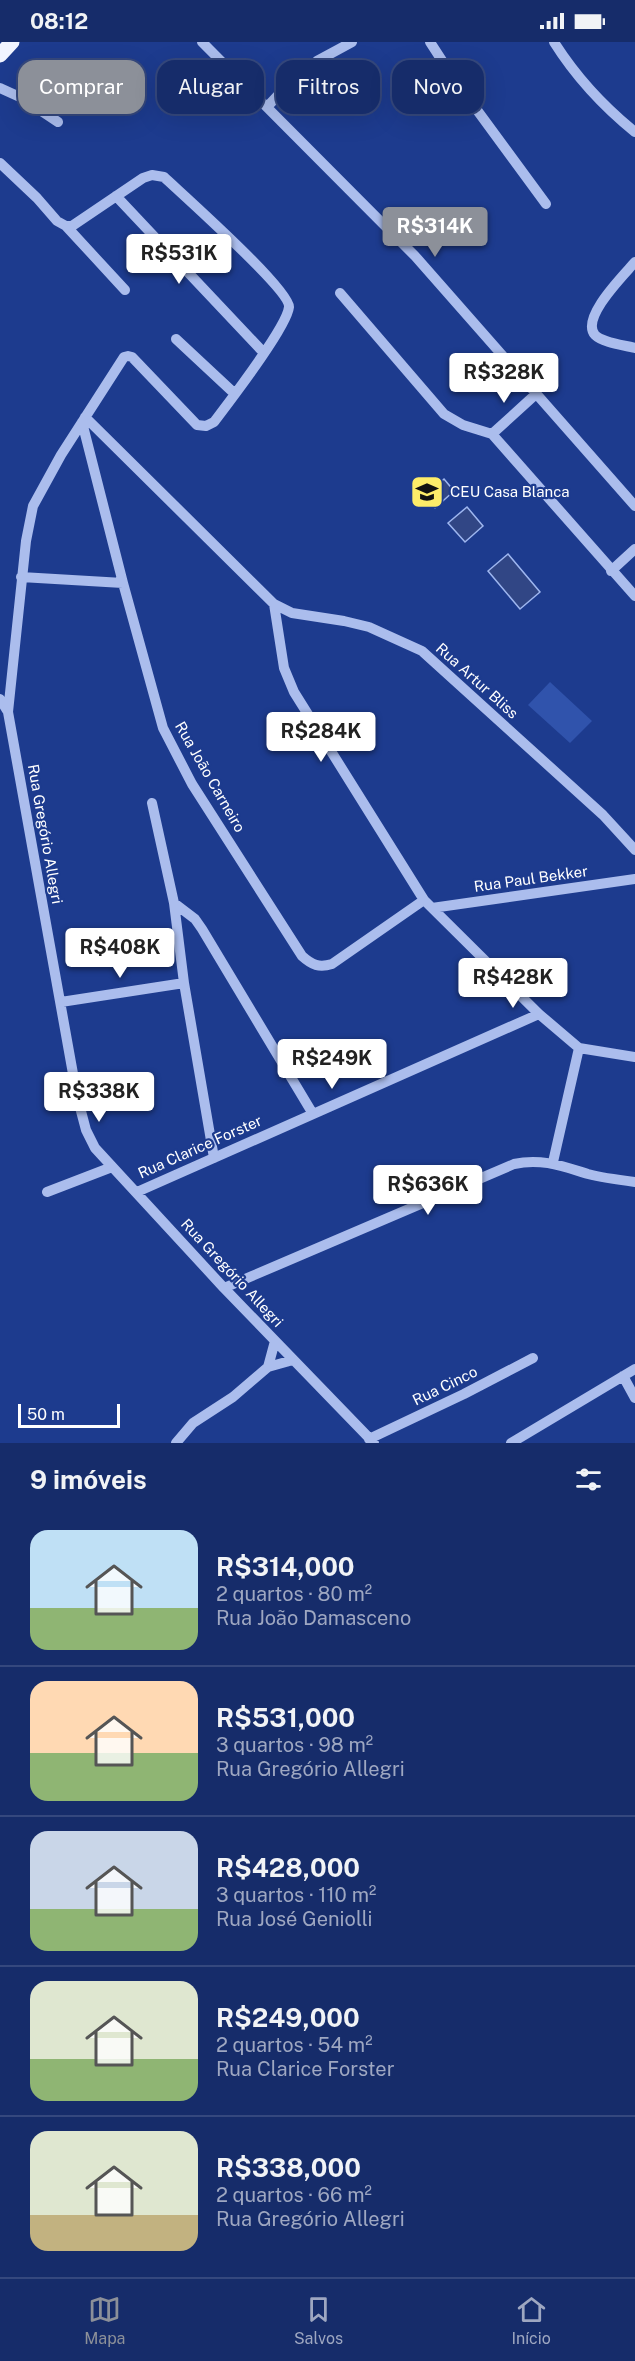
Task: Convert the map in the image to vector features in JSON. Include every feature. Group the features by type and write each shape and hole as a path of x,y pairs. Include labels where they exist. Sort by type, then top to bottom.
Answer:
{"main road":[{"path":"0,55 12,42"}],"street":[{"path":"202,42 415,256 635,506"},
{"path":"319,60 352,42"},
{"path":"430,42 452,76 546,204"},
{"path":"554,42 569,66 608,110 635,132"},
{"path":"0,88 22,98 58,122"},
{"path":"267,107 276,97"},
{"path":"0,164 37,198 57,221 66,226 125,290"},
{"path":"66,226 72,226 143,178 152,175 164,177 270,278 287,298 289,306 286,317 235,394 176,339"},
{"path":"116,196 264,353"},
{"path":"635,261 593,313 591,325 595,334 604,339 635,348"},
{"path":"340,293 444,414 464,425 492,434 635,596"},
{"name":"Rua Gregório Allegri","path":"235,394 214,422 206,426 197,425 132,357 124,357 61,455 33,506 21,577 14,670 8,712 77,1096 86,1130 95,1148 112,1167 371,1441"},
{"path":"492,434 536,394"},
{"name":"Rua João Carneiro","path":"83,420 123,583 163,728 192,784 302,956 317,966 332,964 428,904"},
{"name":"Rua Artur Bliss","path":"83,420 274,604 292,613 369,627 422,651 603,815 635,850"},
{"path":"611,571 635,549"},
{"path":"21,577 123,583"},
{"path":"274,604 284,668 294,692 428,904 539,1014 579,1048 635,1057"},
{"path":"0,699 8,712"},
{"path":"152,803 174,903 184,983 214,1158"},
{"name":"Rua Paul Bekker","path":"428,904 635,879"},
{"path":"174,903 195,919 202,929 313,1114"},
{"path":"61,1002 184,983"},
{"name":"Rua Clarice Forster","path":"137,1192 539,1014"},
{"path":"553,1162 579,1048"},
{"path":"224,1288 514,1164 533,1161 553,1162 591,1174 635,1182"},
{"path":"47,1192 112,1167"},
{"path":"268,1367 275,1341"},
{"name":"Rua Cinco","path":"371,1441 533,1358"},
{"path":"176,1443 193,1423 233,1397 268,1367 293,1360"},
{"path":"511,1443 635,1369"},
{"path":"623,1376 635,1398"}],"shaded area":[{"path":"444,479 454,491 435,508 424,496"},
{"path":"467,507 483,526 465,542 448,523"},
{"path":"508,554 540,592 520,609 488,571"},
{"path":"550,682 592,721 570,743 528,705"}],"place":[{"name":"CEU Casa Blanca","path":"427,492"}]}
